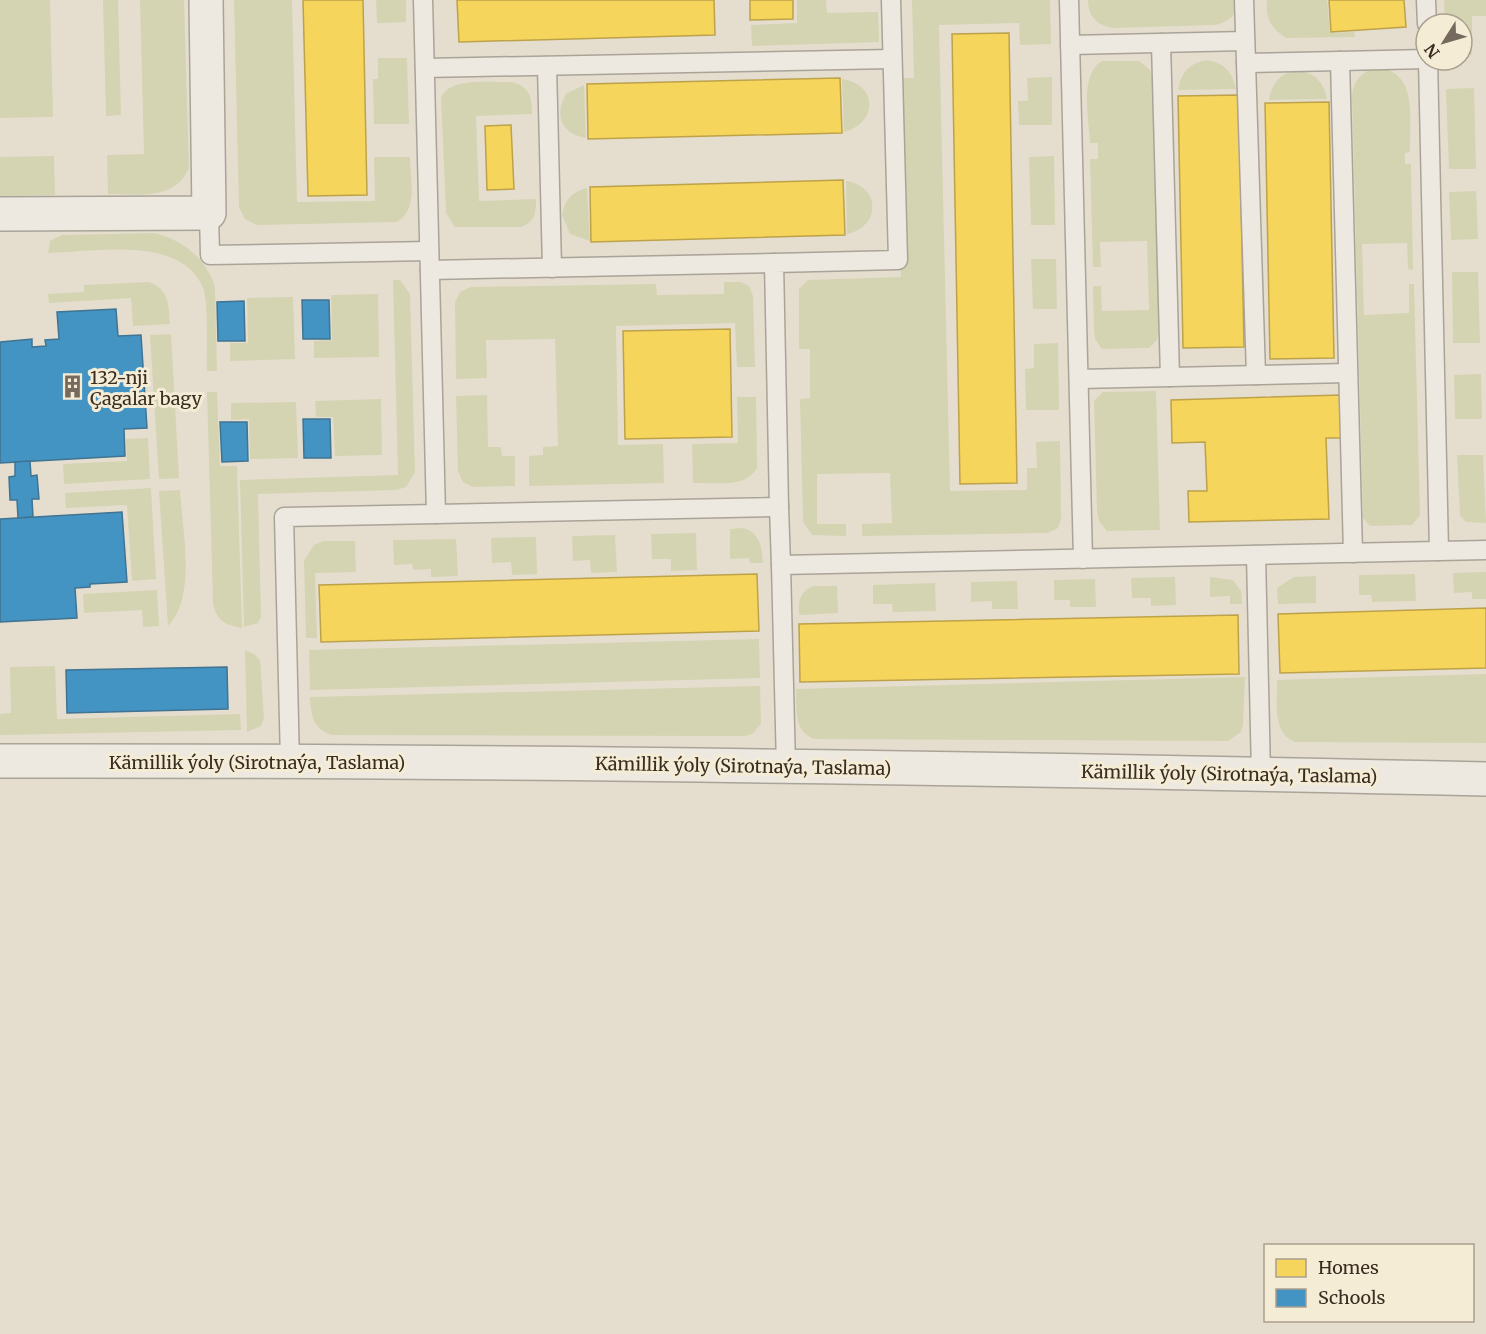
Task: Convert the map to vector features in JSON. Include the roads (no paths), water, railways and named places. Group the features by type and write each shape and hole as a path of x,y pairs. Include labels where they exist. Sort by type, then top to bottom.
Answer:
{"street":[{"path":"0,214 209,213 206,0"},
{"name":"Kämillik ýoly (Sirotnaýa, Taslama)","path":"0,761 786,766 1486,779"}],"lane":[{"path":"423,0 436,514"},
{"path":"430,270 898,261 891,0"},
{"path":"1069,0 1083,559"},
{"path":"1244,0 1256,375"},
{"path":"1070,45 1245,41"},
{"path":"1161,43 1170,377"},
{"path":"425,68 892,59"},
{"path":"1246,63 1414,60"},
{"path":"1341,61 1353,553"},
{"path":"547,66 552,268"},
{"path":"1427,72 1439,551"},
{"path":"209,213 210,255 429,251"},
{"path":"774,263 786,766"},
{"path":"1079,379 1348,374"},
{"path":"290,762 284,517 779,507"},
{"path":"781,565 1486,550"},
{"path":"1256,555 1261,774"}],"place":[{"name":"132-nji Çagalar bagy","path":"72,387"}]}
